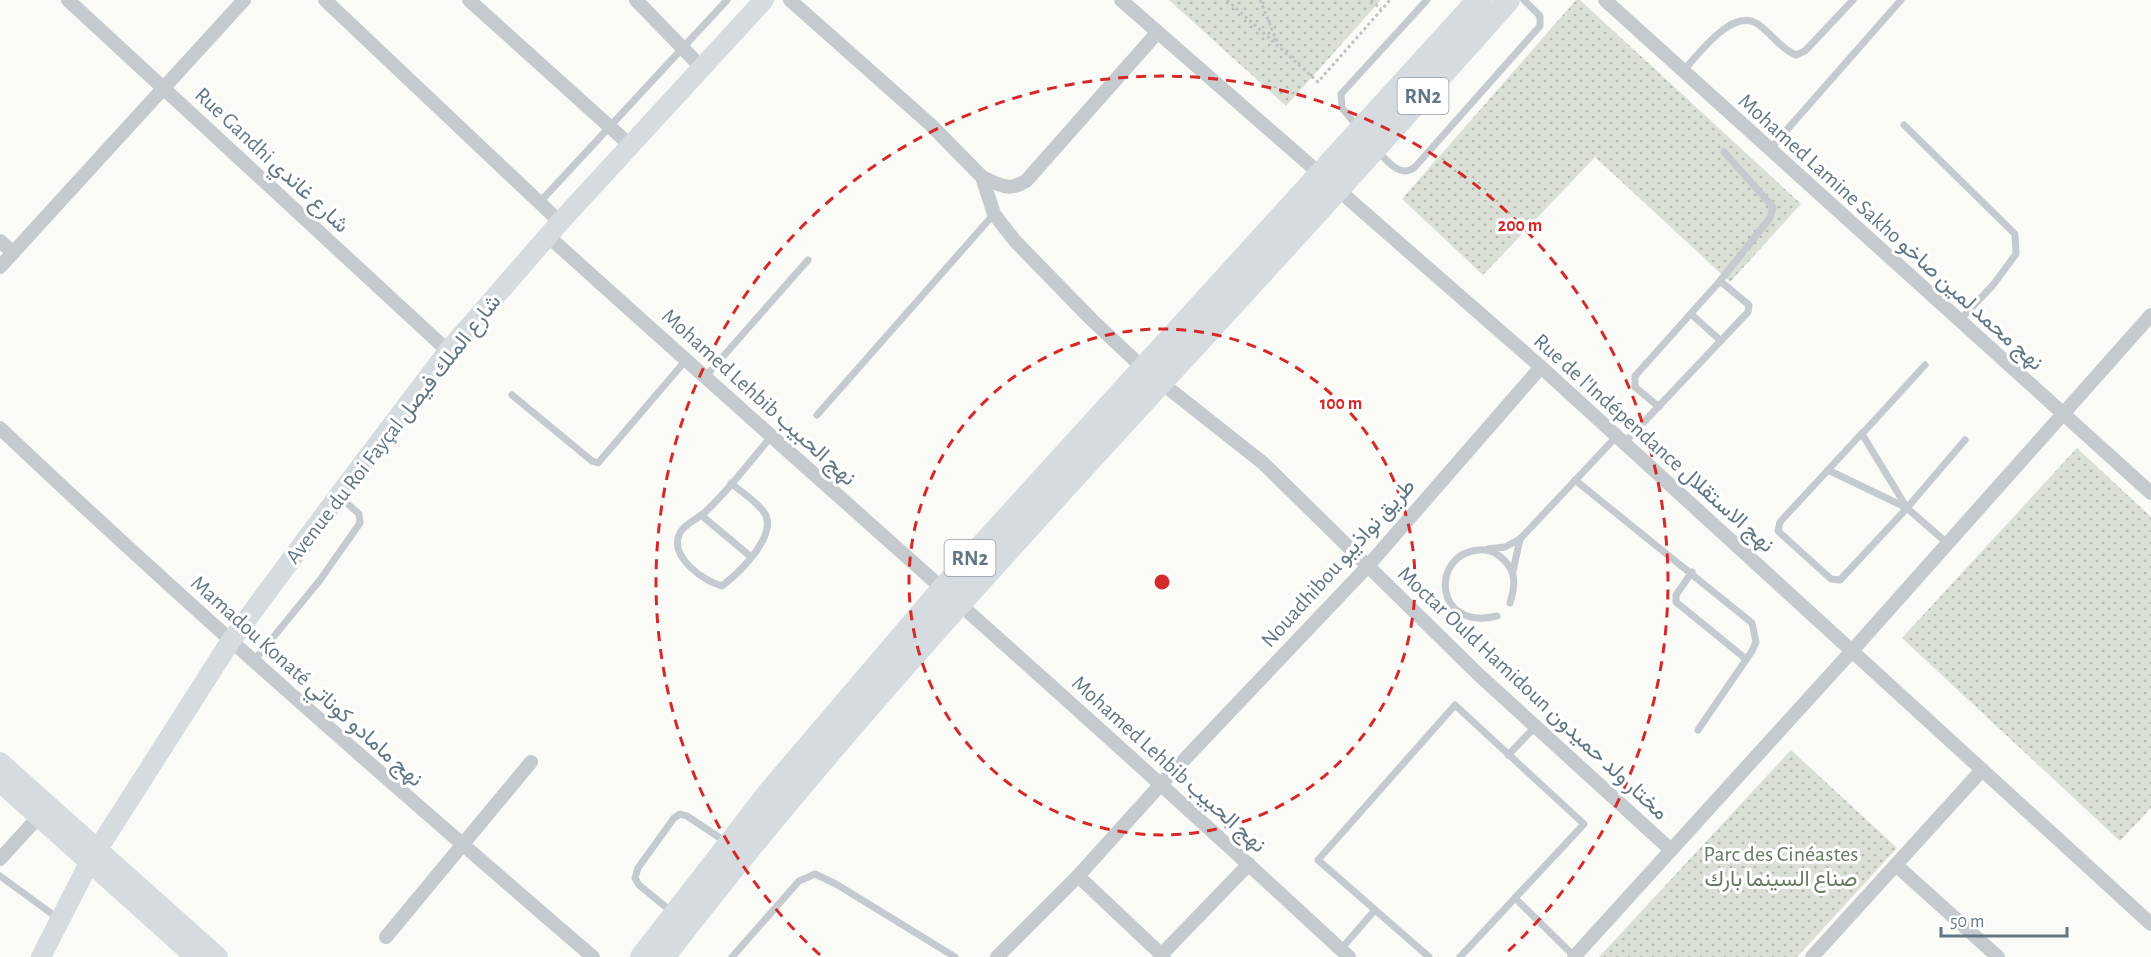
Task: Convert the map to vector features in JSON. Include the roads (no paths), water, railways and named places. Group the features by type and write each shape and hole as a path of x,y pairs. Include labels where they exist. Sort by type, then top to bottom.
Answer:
{"highway":[{"name":"RN2","path":"1152,376 1318,175 1479,0"},
{"name":"RN2","path":"642,957 729,844 950,597 1152,376 1375,149 1508,0"},
{"name":"RN2","path":"663,957 950,597"}],"street":[{"name":"Rue Gandhi شارع غاندي","path":"68,0 448,351"},
{"path":"0,267 244,0"},
{"name":"Mohamed Lehbib نهج الحبيب","path":"325,0 539,203 554,229 686,360 1162,783 1345,953"},
{"path":"469,0 630,145"},
{"path":"636,0 702,68"},
{"name":"Avenue du Roi Fayçal شارع الملك فيصل","path":"41,957 93,857 230,642 339,495 448,351 554,229 764,0"},
{"path":"790,0 931,125 982,177 1006,189 1014,188 1026,180 1156,33"},
{"name":"Rue de l'Indépendance نهج الاستقلال","path":"1121,0 1318,175 1541,367 2151,924"},
{"name":"Mohamed Lamine Sakho نهج محمد لمين صاخو","path":"1605,0 2151,493"},
{"path":"982,177 994,214"},
{"name":"Moctar Ould Hamidoun مختار ولد حميدون","path":"994,214 1032,260 1152,376 1263,463 1367,567 1535,727 1671,850"},
{"path":"0,242 13,253"},
{"path":"1574,957 1851,652 2151,315"},
{"name":"Nouadhibou طريق نواذيبو","path":"997,957 1078,876 1162,783 1367,567 1541,367"},
{"name":"Mamadou Konaté نهج مامادو كوناتي","path":"0,428 230,642 593,957"},
{"path":"0,762 44,812 195,957"},
{"path":"386,937 531,762"},
{"path":"1812,957 1983,770"},
{"path":"0,782 44,812"},
{"path":"0,858 44,812"},
{"path":"93,857 218,957"},
{"path":"1078,876 1163,956 1249,864"},
{"path":"1896,865 1998,957"}],"lane":[{"path":"539,203 727,0"},
{"path":"1361,129 1341,108 1341,94 1427,0"},
{"path":"1375,149 1397,170 1407,171 1416,167 1540,26 1540,16 1524,0"},
{"path":"1683,71 1724,28 1739,20 1755,22 1786,51 1796,54 1805,51 1853,0"},
{"path":"1770,149 1901,0"},
{"path":"1904,125 2015,234 2016,254 1993,285 1959,321"},
{"path":"1659,407 1635,387 1635,376 1691,314 1770,218 1773,207 1724,152"},
{"path":"817,415 994,214"},
{"path":"705,377 808,260"},
{"path":"1497,616 1480,620 1464,616 1451,605 1445,590 1447,573 1456,559 1471,550 1505,546 1520,539 1575,480 1659,407 1748,312 1749,305 1719,280"},
{"path":"1691,314 1721,341"},
{"path":"512,395 592,461 598,463 686,360"},
{"path":"1924,365 1780,522 1778,531 1831,579 1839,580 1907,508 1965,440"},
{"path":"1863,432 1863,437 1907,508"},
{"path":"731,483 764,511 769,524 766,537 722,586 711,583 679,556 676,543 680,532 701,515 771,437"},
{"path":"1828,470 1907,508 1947,543"},
{"path":"1575,480 1692,572 1752,623 1755,642 1698,730"},
{"path":"253,662 320,580 360,523 359,514 339,495"},
{"path":"701,515 750,556"},
{"path":"1510,603 1515,587 1513,572 1520,539"},
{"path":"1488,549 1503,558 1513,572"},
{"path":"1692,572 1678,591 1676,602 1746,659"},
{"path":"1429,957 1318,860 1455,705 1584,824 1460,957"},
{"path":"1508,754 1535,727"},
{"path":"674,914 639,885 635,878 638,868 674,818 680,814 687,816 729,844"},
{"path":"732,957 799,881 814,874 836,884 954,957"},
{"path":"0,876 60,920"},
{"path":"1515,898 1574,957"},
{"path":"1345,953 1375,910"}],"park label":[{"name":"Parc des Cinéastes صناع السينما بارك","path":"1781,866"}]}
